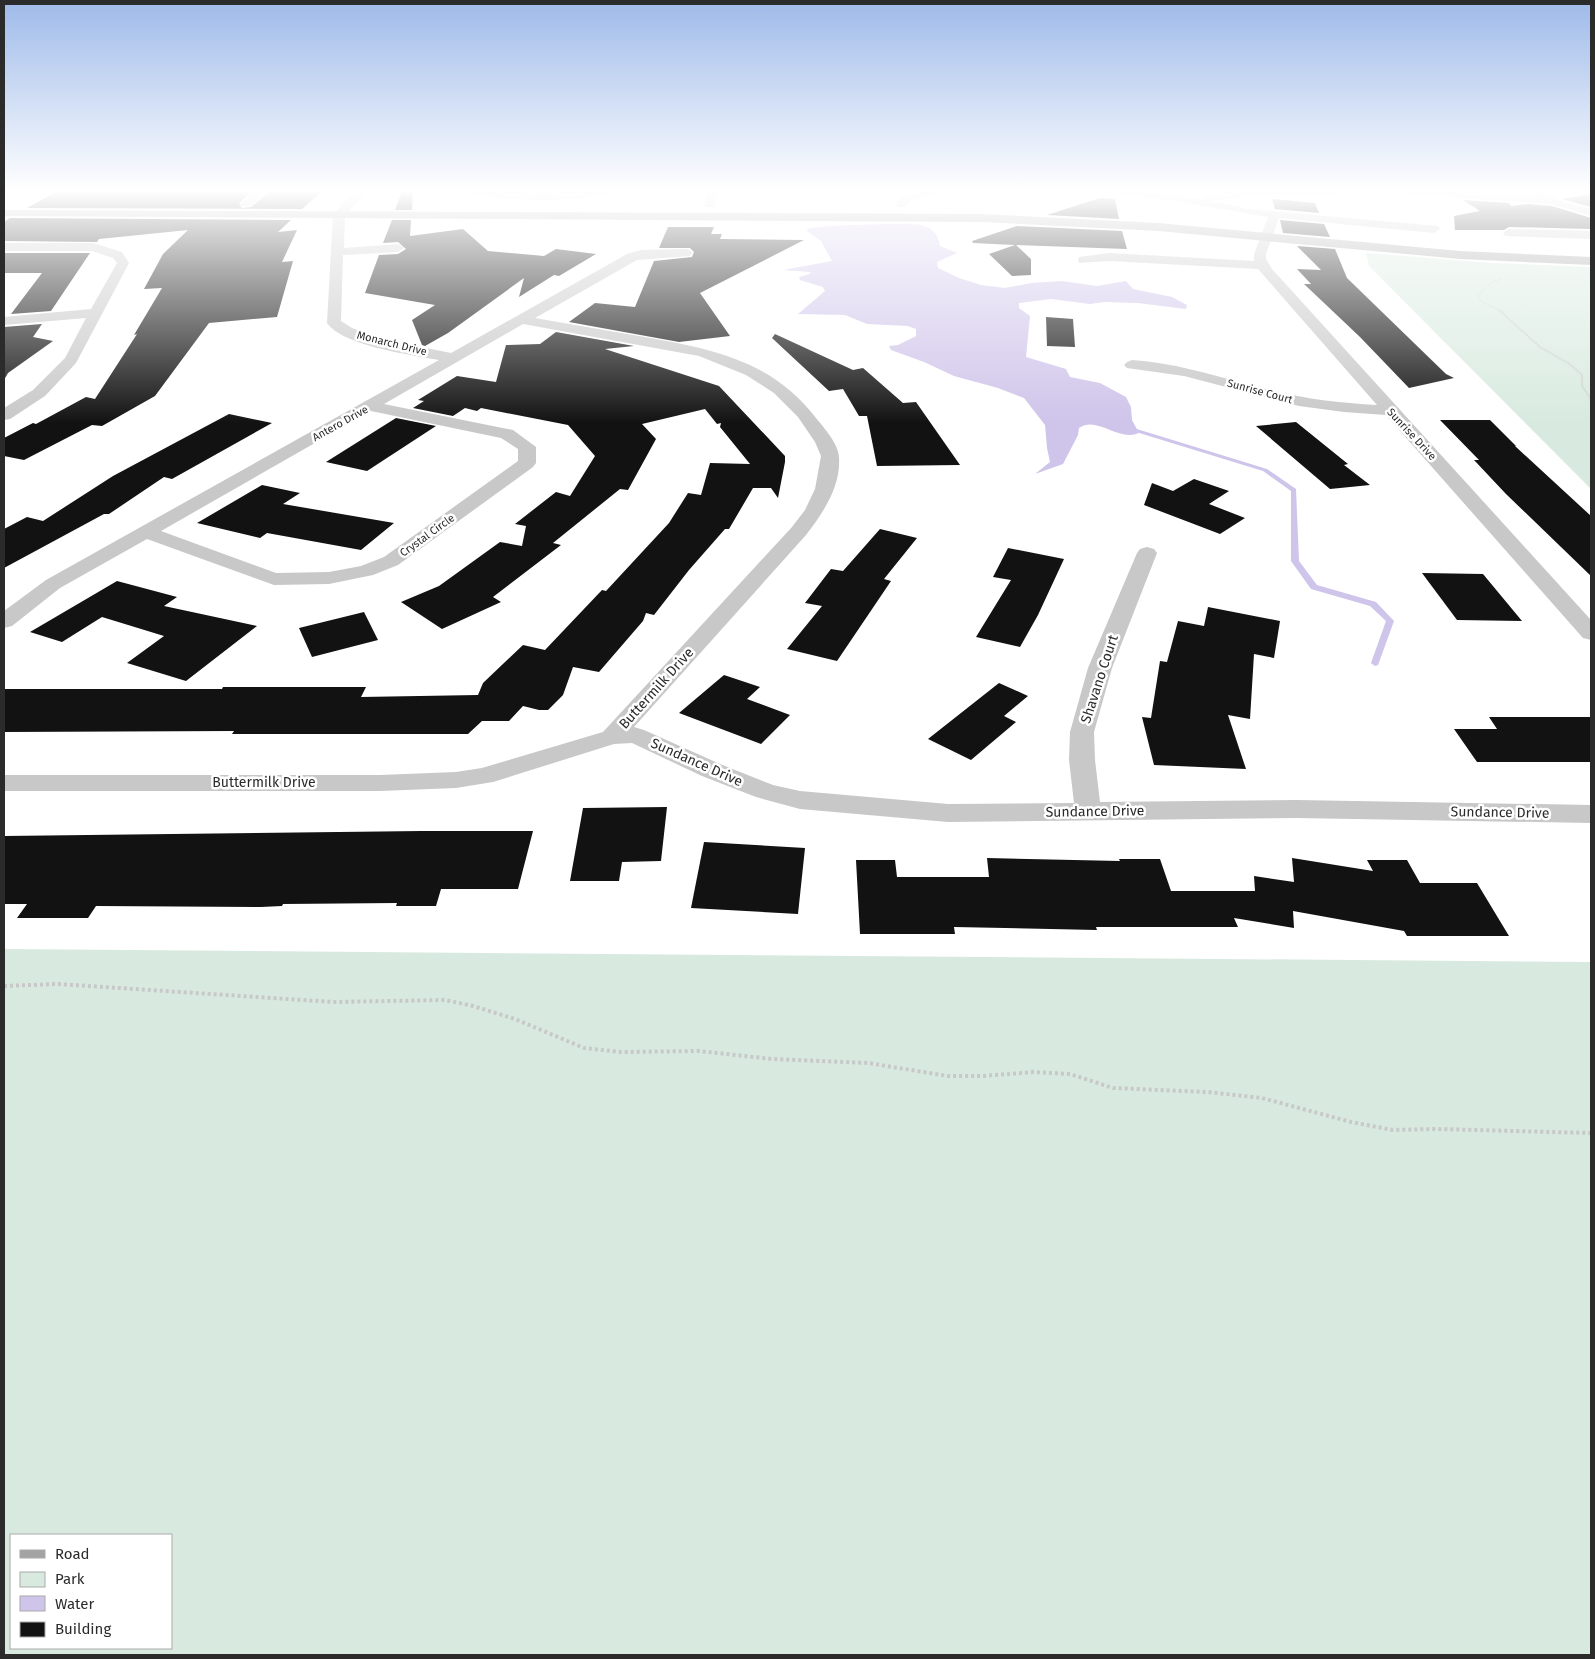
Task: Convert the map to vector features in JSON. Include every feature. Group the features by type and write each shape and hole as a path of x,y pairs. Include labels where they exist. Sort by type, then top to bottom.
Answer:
{"street":[{"path":"4,415 52,382 71,360 120,268"},
{"name":"Monarch Drive","path":"337,268 334,323 345,331 367,339 455,358"},
{"name":"Antero Drive","path":"4,621 53,584 612,268"},
{"name":"Sunrise Drive","path":"1264,268 1390,410 1534,567 1591,633"},
{"path":"4,321 96,313"},
{"name":"Buttermilk Drive","path":"4,783 380,783 456,780 484,776 612,737 799,531 820,503 826,486 830,455 821,436 786,393 766,378 727,360 702,352 522,320"},
{"name":"Sunrise Court","path":"1132,365 1177,368 1302,403 1343,408 1390,410"},
{"name":"Crystal Circle","path":"145,532 274,579 321,580 366,572 391,561 527,463 527,447 507,434 370,406"},
{"name":"Shavano Court","path":"1088,811 1082,760 1082,732 1100,668 1147,554"},
{"name":"Sundance Drive","path":"612,737 635,735 711,770 765,791 800,800 948,813 1297,809 1591,814"}],"path":[{"path":"1503,278 1491,283 1482,290 1478,296 1481,301 1506,313 1540,347 1572,366 1582,375 1582,386 1591,399"},
{"path":"4,986 58,984 333,1002 445,1000 474,1006 515,1019 584,1048 621,1052 699,1051 772,1059 868,1063 948,1076 984,1076 1033,1072 1070,1074 1113,1088 1208,1092 1262,1098 1351,1122 1393,1130 1436,1129 1591,1133"}],"green space":[{"path":"1371,268 1591,268 1591,489"},
{"path":"4,949 1591,962 1591,1655 4,1655"}],"water":[{"path":"939,268 959,278 981,285 1005,288 1031,283 1062,281 1097,286 1126,281 1133,289 1172,297 1187,305 1186,309 1138,303 1104,302 1090,304 1051,299 1019,303 1019,308 1030,316 1026,357 1066,369 1070,377 1100,383 1126,397 1131,407 1132,420 1139,433 1123,434 1100,426 1086,425 1079,428 1078,435 1063,464 1035,474 1050,462 1045,425 1024,398 998,388 954,376 891,350 889,346 898,345 916,336 916,329 908,326 867,324 845,315 798,314 825,291 823,287 800,280 799,277 810,274 810,272 783,270"}],"building":[{"path":"4,268 80,268 51,311 11,314 42,273 4,273"},
{"path":"155,268 291,268 277,317 209,323 155,396 102,426 92,425 24,460 4,456 4,438 33,423 36,424 86,397 95,399 137,334 134,335 162,288 144,289"},
{"path":"374,268 572,268 559,276 554,275 519,297 524,278 448,333 425,346 422,345 412,320 435,305 365,293"},
{"path":"651,268 748,268 700,293 730,336 679,342 569,322 595,303 635,307"},
{"path":"1004,268 1031,268 1031,275 1012,276"},
{"path":"1319,268 1343,268 1347,278 1446,374 1454,378 1409,388 1360,337 1304,284 1311,284 1297,269 1321,270"},
{"path":"1046,317 1073,319 1075,347 1047,346"},
{"path":"42,324 33,337 53,341 8,373 4,380 4,327"},
{"path":"556,332 634,346 605,349 719,386 785,456 785,462 778,498 771,488 753,488 729,529 725,529 689,570 654,615 646,613 643,621 599,672 573,667 563,695 548,710 523,706 509,721 482,721 468,734 232,734 234,731 4,732 4,689 366,687 361,697 478,695 483,683 523,645 545,650 602,590 606,591 669,523 688,493 701,495 710,463 750,464 720,427 721,423 717,424 705,409 642,424 656,439 628,490 620,489 553,543 561,545 493,597 501,602 442,629 401,602 439,586 500,542 522,546 526,526 515,524 556,492 570,496 595,456 568,425 481,408 477,411 465,408 453,416 413,408 424,401 418,400 457,376 496,382 506,345 540,344"},
{"path":"775,334 853,370 863,368 903,403 916,402 960,465 877,466 867,416 859,416 843,389 829,391 772,338"},
{"path":"229,414 272,423 172,479 164,477 109,514 104,514 4,568 4,529 27,517 43,521 113,476"},
{"path":"396,418 436,426 367,471 326,462"},
{"path":"1440,420 1490,420 1515,446 1591,516 1591,576 1506,494 1474,460 1479,460"},
{"path":"1296,422 1348,464 1344,465 1370,485 1330,489 1256,426"},
{"path":"1194,479 1229,491 1209,504 1245,518 1220,534 1144,505 1152,483 1173,491"},
{"path":"262,485 300,493 283,504 394,523 361,550 267,533 260,538 197,523"},
{"path":"880,529 917,538 884,579 891,581 837,661 787,649 822,606 805,603 831,569 843,571"},
{"path":"1008,548 1064,559 1038,615 1020,647 976,637 1011,580 993,577"},
{"path":"1422,573 1483,574 1522,621 1457,620"},
{"path":"117,581 177,597 164,606 257,626 186,681 127,663 164,636 102,617 62,642 30,632"},
{"path":"1208,607 1280,621 1274,658 1254,654 1250,719 1228,715 1246,769 1154,765 1142,717 1151,718 1160,661 1167,662 1178,621 1204,626"},
{"path":"364,612 378,640 312,657 299,628"},
{"path":"724,675 760,687 747,699 790,715 761,744 679,713"},
{"path":"999,683 1028,696 1004,716 1016,722 971,760 928,739"},
{"path":"1489,717 1591,717 1591,762 1477,762 1454,729 1497,729"},
{"path":"667,807 661,861 622,862 619,881 570,881 583,808"},
{"path":"533,831 518,889 441,889 436,906 396,906 397,903 283,904 282,906 261,907 96,906 88,918 17,918 27,904 4,904 4,836"},
{"path":"704,842 805,848 798,914 691,908"},
{"path":"987,858 1120,861 1119,859 1160,859 1171,891 1255,891 1254,876 1294,882 1292,858 1373,871 1367,860 1407,860 1420,883 1477,883 1509,936 1407,936 1404,931 1293,911 1294,928 1234,918 1238,927 1096,927 1097,930 954,927 955,934 860,934 856,860 895,860 897,877 989,877"}],"waterway":[{"path":"1125,427 1265,470 1294,490 1295,561 1314,587 1373,604 1390,621 1375,663"}]}
